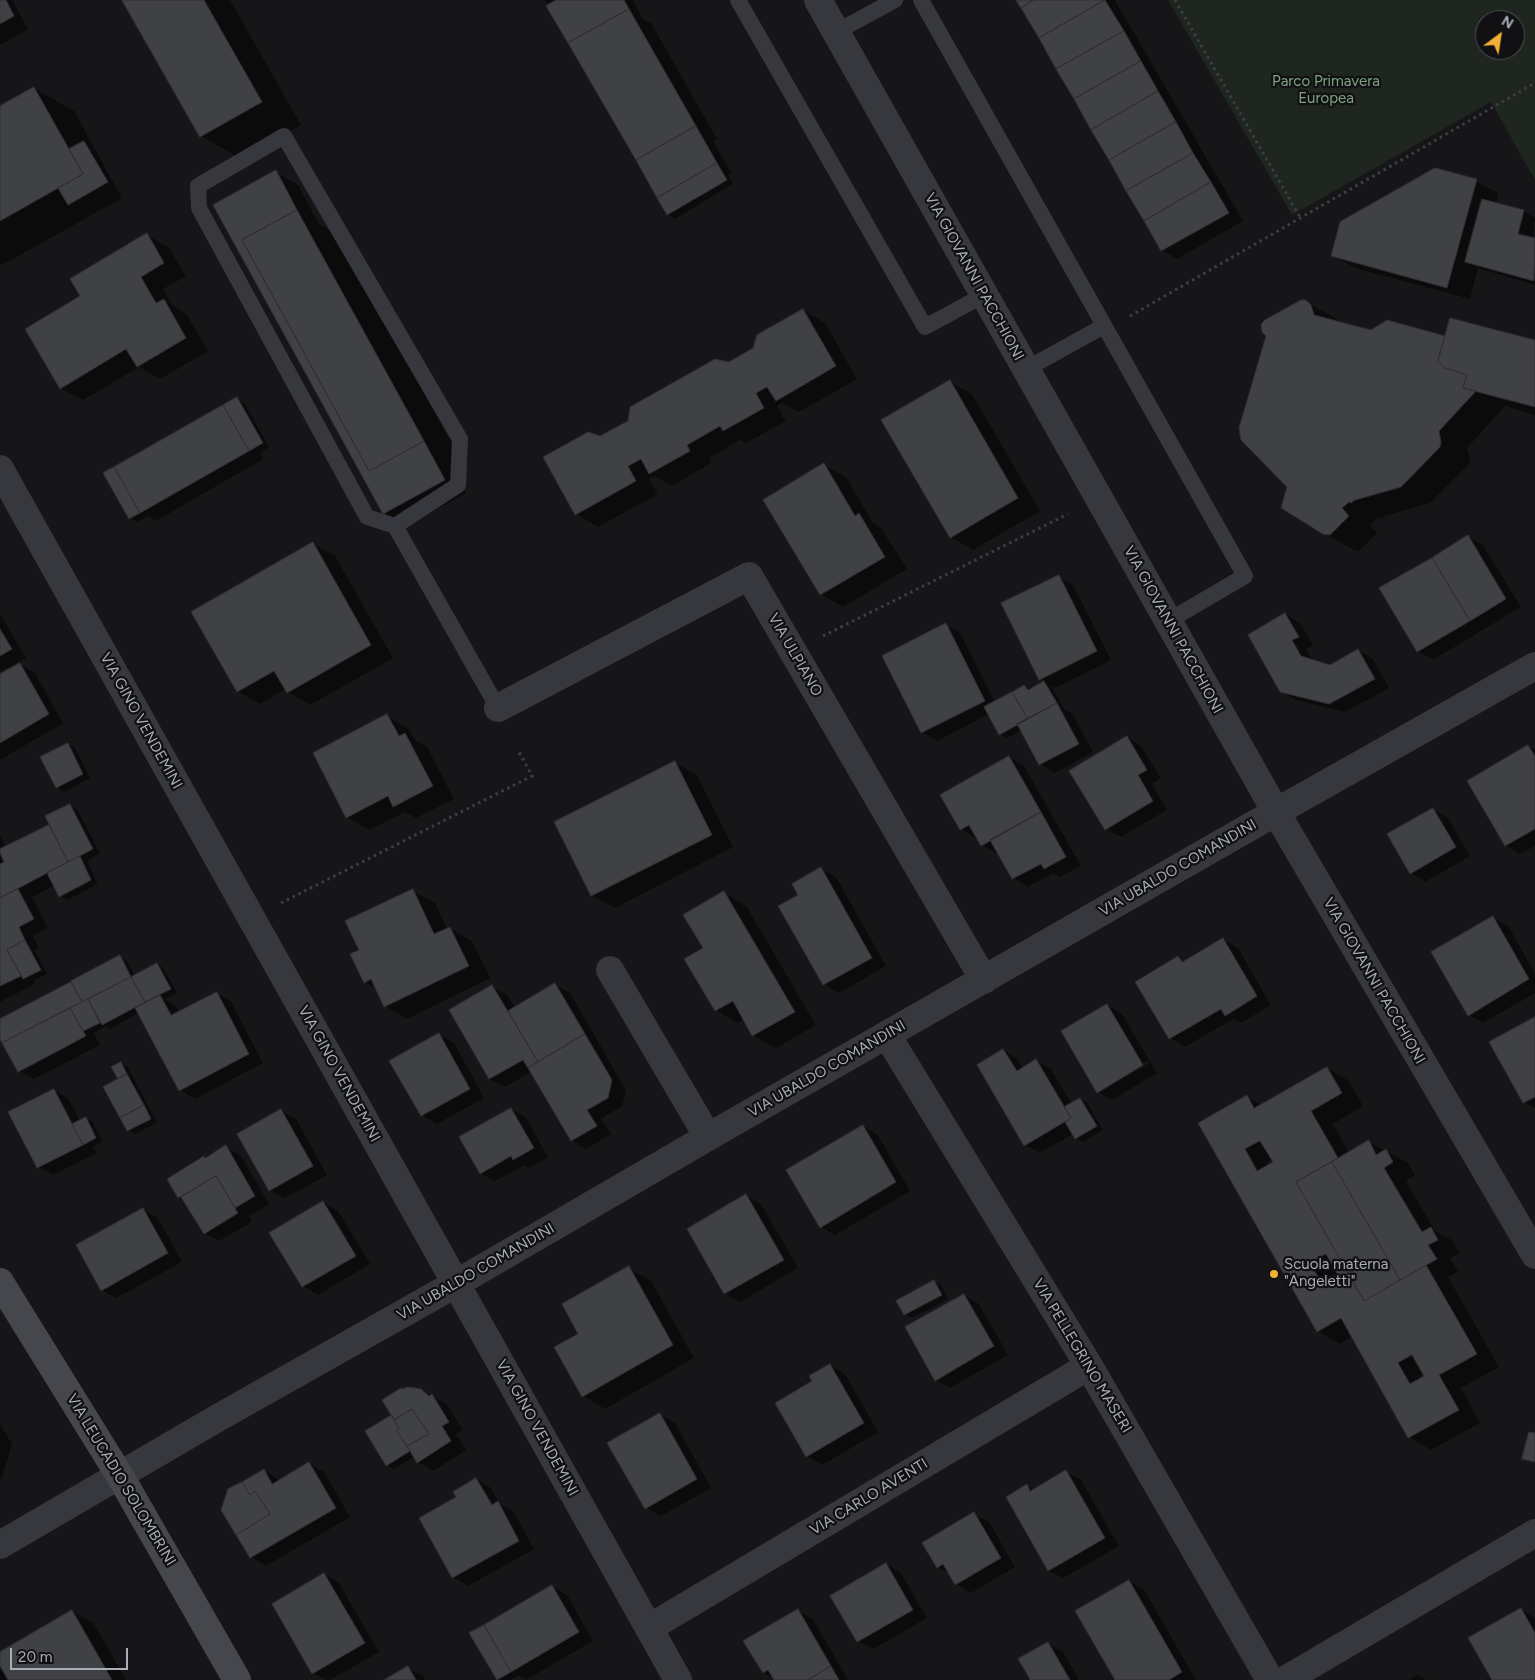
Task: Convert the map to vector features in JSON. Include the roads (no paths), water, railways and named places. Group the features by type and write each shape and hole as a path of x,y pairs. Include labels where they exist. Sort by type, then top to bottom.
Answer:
{"street":[{"name":"VIA GIOVANNI PACCHIONI","path":"818,0 1276,812 1535,1255"},
{"name":"VIA GINO VENDEMINI","path":"0,469 678,1680"},
{"name":"VIA ULPIANO","path":"498,708 749,576 984,980"},
{"name":"VIA UBALDO COMANDINI","path":"0,1545 216,1419 457,1284 708,1137 1535,666"},
{"path":"610,970 708,1137"},
{"name":"VIA PELLEGRINO MASERI","path":"887,1035 1089,1366 1270,1680"},
{"name":"VIA LEUCADIO SOLOMBRINI","path":"0,1282 120,1476 238,1680"},
{"name":"VIA CARLO AVENTI","path":"649,1628 1089,1366"},
{"path":"1285,1680 1535,1533"}],"lane":[{"path":"738,0 925,327 984,295"},
{"path":"836,32 895,0"},
{"path":"921,0 1245,576 1168,621"},
{"path":"395,526 458,485 460,439 284,136 198,186 199,208 367,517 395,526 498,708"},
{"path":"1026,369 1104,326"}],"place":[{"name":"Scuola materna \"Angeletti\"","path":"1274,1274"}],"park label":[{"name":"Parco Primavera Europea","path":"1326,90"}]}
